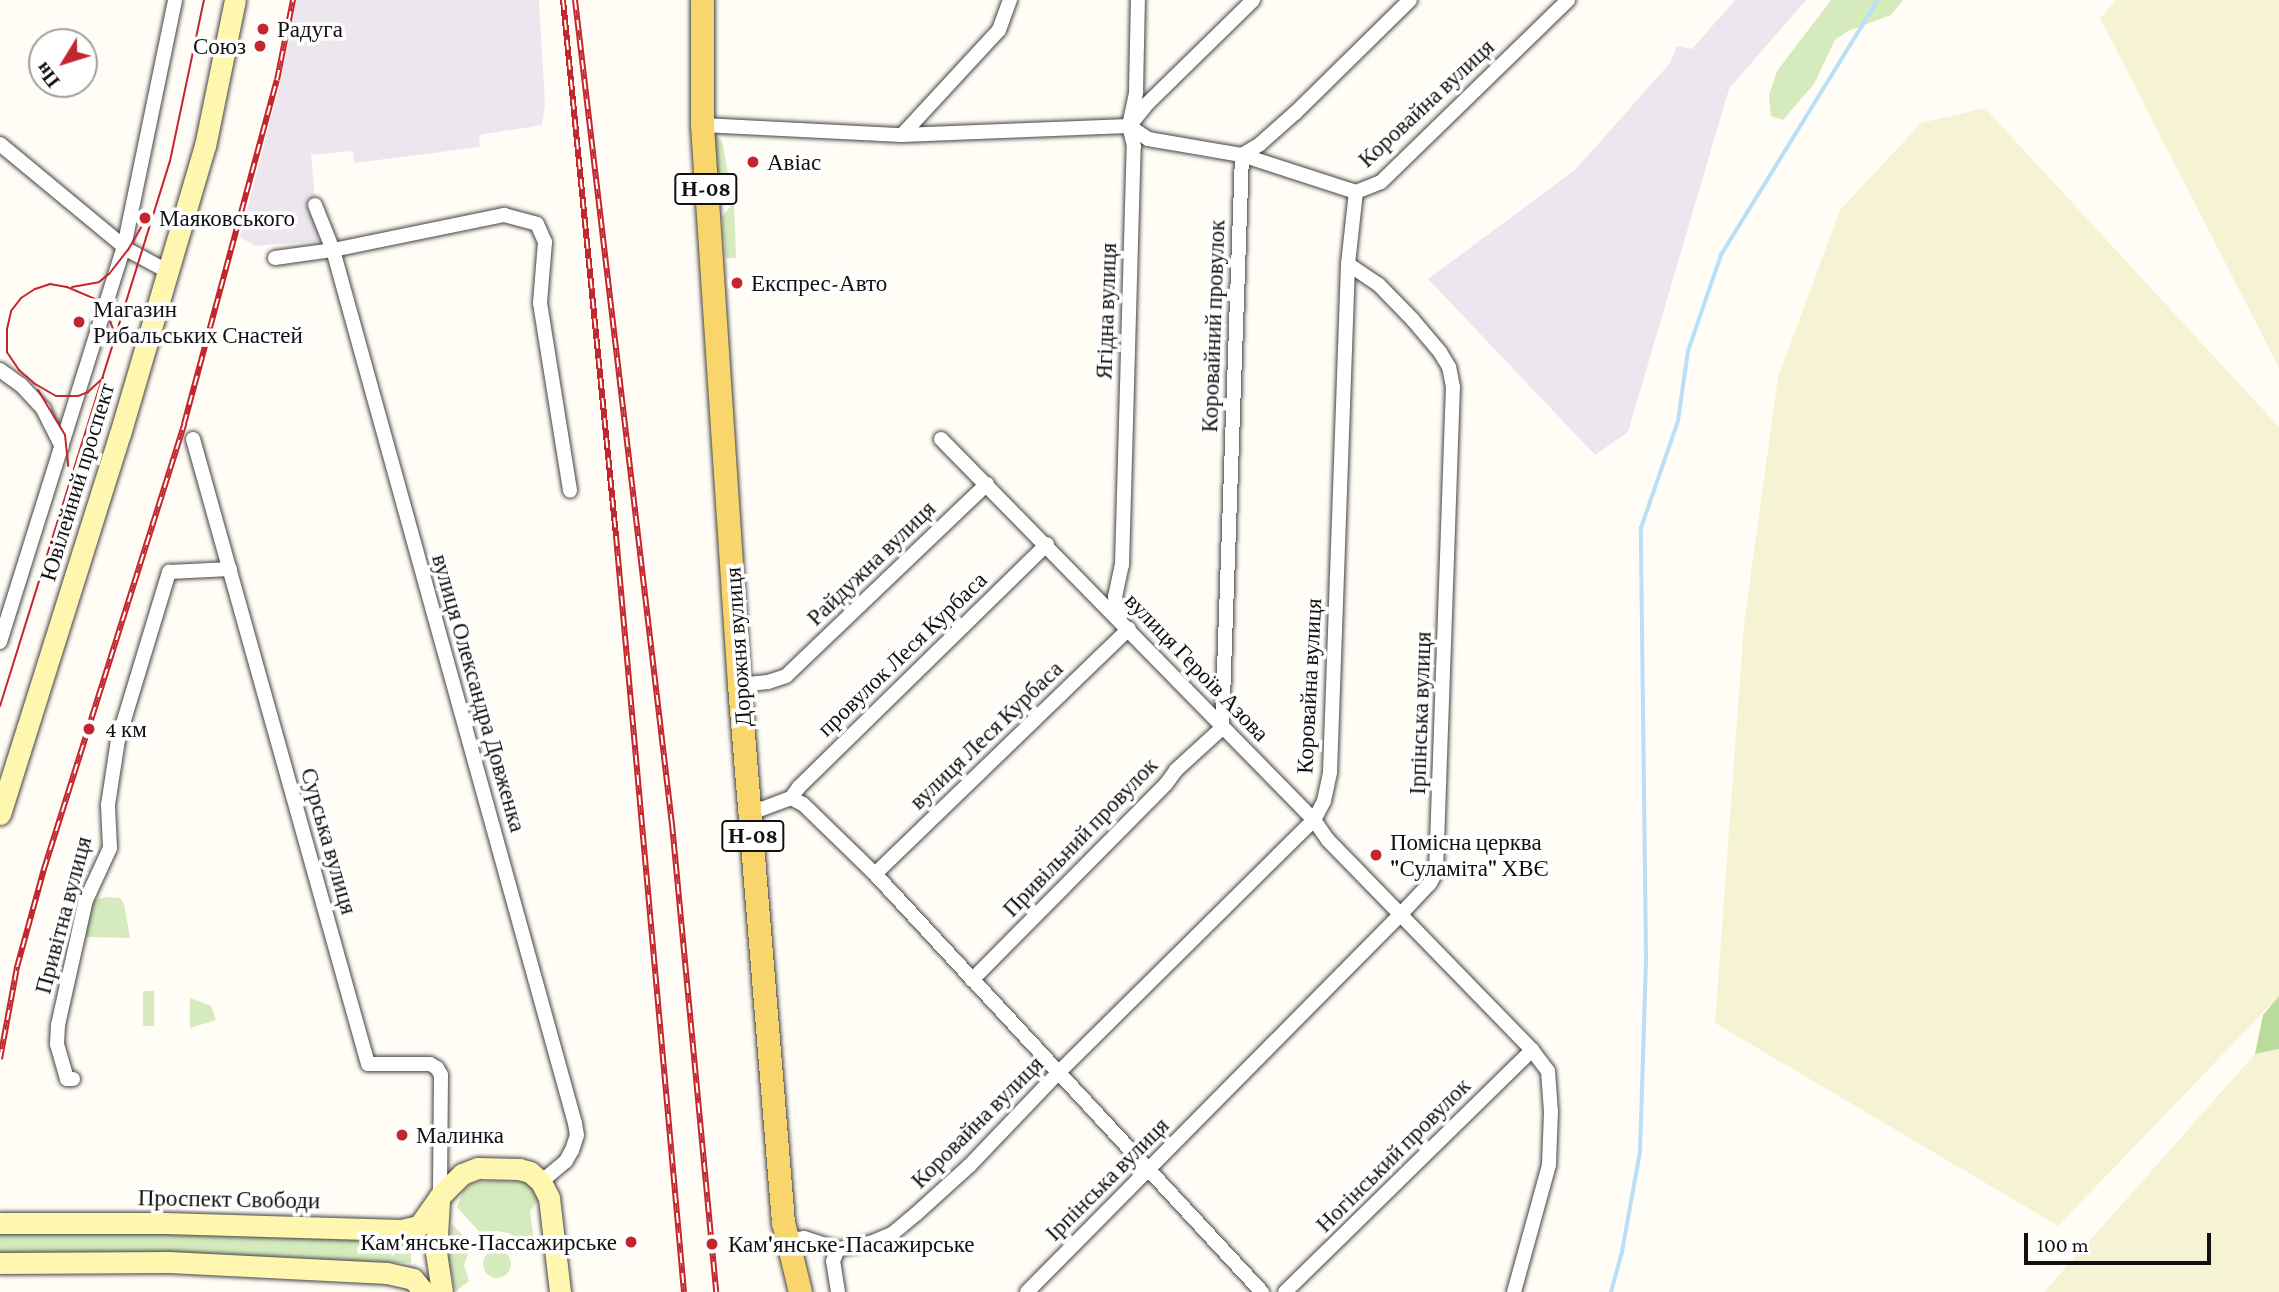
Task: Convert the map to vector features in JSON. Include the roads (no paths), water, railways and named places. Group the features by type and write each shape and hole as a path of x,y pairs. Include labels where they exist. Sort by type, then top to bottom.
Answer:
{"main road":[{"name":"Ювілейний проспект","path":"0,814 205,146 235,0"},
{"name":"Дорожня вулиця","path":"702,0 702,125 740,685 786,1240 800,1292"},
{"path":"413,1229 419,1226 440,1196 462,1174 478,1168 519,1169 530,1172 541,1182 549,1198 560,1292"},
{"path":"440,1196 436,1252 442,1292"},
{"name":"Проспект Свободи","path":"0,1223 413,1229"},
{"path":"413,1229 428,1236 436,1252"},
{"path":"0,1263 169,1262 387,1273 412,1279 424,1292"}],"street":[{"path":"0,642 4,615 62,447 124,247 175,0"},
{"path":"902,135 999,30 1010,0"},
{"name":"Ягідна вулиця","path":"1126,625 1115,597 1122,565 1134,146 1129,126 1136,92 1138,0"},
{"path":"1242,155 1260,144 1295,113 1410,0"},
{"name":"Коровайна вулиця","path":"838,1249 873,1242 892,1234 908,1221 970,1165 1059,1072 1314,820 1324,801 1330,772 1348,264 1356,192 1381,182 1568,0"},
{"path":"1129,126 1148,103 1249,2"},
{"path":"702,125 902,135 1129,126 1148,139 1242,155 1356,192"},
{"path":"0,144 124,247 140,259 167,271"},
{"name":"Коровайний провулок","path":"1222,729 1242,155"},
{"name":"вулиця Олександра Довженка","path":"315,205 332,250 575,1123 577,1135 566,1161 541,1182"},
{"path":"275,258 332,250 504,215 537,223 545,242 540,303 570,491"},
{"name":"Ірпінська вулиця","path":"1027,1292 1040,1285 1149,1169 1400,915 1430,883 1438,858 1453,387 1449,367 1413,320 1379,285 1348,264"},
{"path":"0,370 21,386 43,409 62,447"},
{"name":"Сурська вулиця","path":"193,439 368,1064 430,1064 438,1068 441,1075 440,1196"},
{"name":"вулиця Героїв Азова","path":"941,439 1047,544 1222,729 1314,820 1328,840 1532,1050 1548,1071 1551,1112 1549,1166 1514,1292"},
{"name":"Райдужна вулиця","path":"740,685 768,682 786,676 987,484"},
{"name":"провулок Леся Курбаса","path":"791,798 1047,544"},
{"name":"Привітна вулиця","path":"73,1079 67,1079 57,1044 58,1025 86,900 110,848 108,805 118,740 169,572 230,569"},
{"name":"вулиця Леся Курбаса","path":"875,874 1126,625"},
{"name":"Привільний провулок","path":"972,980 1166,784 1176,770 1222,729"},
{"path":"751,813 791,798 803,804 875,874 1262,1292"},
{"name":"Ногінський провулок","path":"1285,1292 1532,1050"},
{"path":"786,1240 813,1240 838,1249 833,1261 838,1292"}],"waterway":[{"path":"1611,1292 1622,1252 1640,1152 1646,956 1641,528 1678,421 1688,351 1721,255 1878,0"}],"tram line":[{"path":"0,706 170,161 204,0"},
{"path":"72,287 99,282 109,274 128,250 143,224"},
{"path":"103,378 88,392 78,396 56,396 35,384 19,370 7,352 7,329 11,311 21,298 35,289 50,284 67,287 97,300 105,307 116,338"},
{"path":"38,390 65,435 68,466"}],"railway":[{"path":"0,1059 17,967 44,869 184,424 277,80 293,0"},
{"path":"563,0 616,536 684,1292"},
{"path":"575,0 672,824 716,1292"}],"place":[{"name":"Радуга","path":"263,29"},
{"name":"Союз","path":"260,46"},
{"name":"Авіас","path":"753,162"},
{"name":"Маяковського","path":"145,218"},
{"name":"Експрес-Авто","path":"737,283"},
{"name":"Магазин Рибальських Снастей","path":"79,322"},
{"name":"4 км","path":"89,729"},
{"name":"Помісна церква \"Суламіта\" ХВЄ","path":"1376,855"},
{"name":"Малинка","path":"402,1135"},
{"name":"Кам'янське-Пассажирське","path":"631,1242"},
{"name":"Кам'янське-Пасажирське","path":"712,1244"}]}
